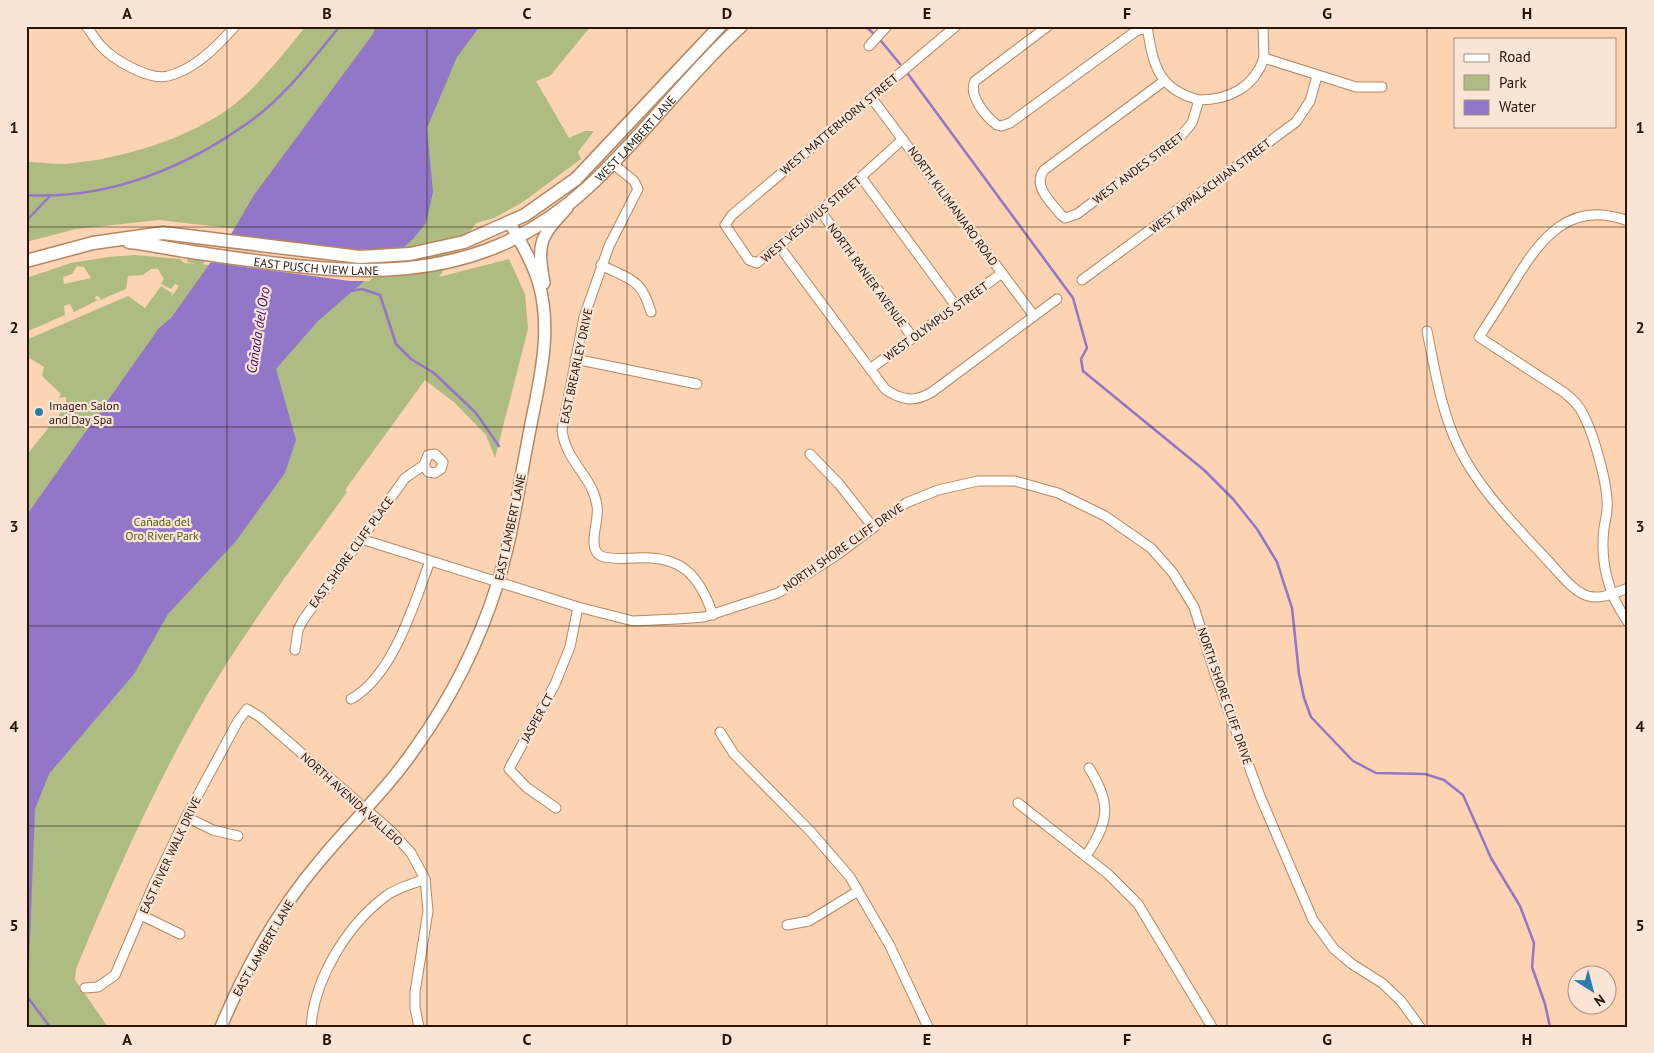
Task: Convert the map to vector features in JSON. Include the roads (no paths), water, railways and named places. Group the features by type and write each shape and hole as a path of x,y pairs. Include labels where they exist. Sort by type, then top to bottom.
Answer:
{"main road":[{"name":"WEST LAMBERT LANE","path":"506,225 537,208 576,179 720,26"},
{"name":"WEST LAMBERT LANE","path":"517,236 545,220 585,190 708,58 741,26"},
{"path":"647,125 646,116 683,75 686,61"},
{"name":"EAST PUSCH VIEW LANE","path":"26,261 72,247 163,233 334,255 376,257 438,249 506,225"},
{"name":"EAST PUSCH VIEW LANE","path":"111,241 339,270 376,272 434,265 498,246 517,236"}],"street":[{"path":"86,26 100,46 140,73 166,77 191,66 226,37 235,26"},
{"path":"869,46 887,26"},
{"name":"WEST MATTERHORN STREET","path":"725,225 732,215 956,26"},
{"path":"1048,26 975,81 972,88 973,94 994,123 1001,126 1010,123 1136,31 1147,27 1154,64 1164,81 1181,94 1199,100 1214,100 1240,90 1257,74 1264,58 1263,26"},
{"path":"1264,58 1356,87 1382,87"},
{"name":"WEST APPALACHIAN STREET","path":"1082,280 1296,122 1310,101 1317,76"},
{"name":"WEST ANDES STREET","path":"1164,81 1044,170 1040,176 1039,185 1065,218 1077,214 1180,137 1192,123 1199,100"},
{"name":"NORTH KILIMANJARO ROAD","path":"871,97 1034,316"},
{"name":"WEST VESUVIUS STREET","path":"725,225 753,262 763,260 821,212 903,139"},
{"name":"EAST BREARLEY DRIVE","path":"612,163 634,181 638,190 602,265 584,317 575,359 563,436 568,454 589,484 598,505 597,525 593,539 595,550 600,555 610,558 664,558 680,565 693,575 706,595 713,615"},
{"path":"861,177 956,306"},
{"path":"544,309 546,292 540,258 541,243 550,227 585,190"},
{"name":"NORTH RANIER AVENUE","path":"821,212 913,338"},
{"path":"1628,221 1595,215 1579,218 1554,230 1533,252 1479,337 1565,392 1575,402 1585,417 1607,491 1608,508 1603,546 1604,566 1612,595 1628,622"},
{"name":"EAST LAMBERT LANE","path":"221,1027 234,997 277,919 323,857 366,810 403,765 444,704 472,649 498,582 512,526 540,373 545,332 544,309 535,274 517,236 506,225"},
{"path":"779,246 885,389 898,398 912,400 932,392 1057,299"},
{"path":"602,265 639,284 645,294 651,312"},
{"name":"WEST OLYMPUS STREET","path":"870,369 1002,273"},
{"path":"1427,331 1440,395 1458,447 1502,512 1580,593 1591,597 1612,595 1628,588"},
{"path":"575,359 697,384"},
{"path":"810,454 839,484 873,526"},
{"name":"EAST SHORE CLIFF PLACE","path":"295,650 298,630 303,620 405,478 424,465"},
{"name":"NORTH SHORE CLIFF DRIVE","path":"361,539 578,607 633,621 704,618 778,593 837,554 906,503 938,490 978,481 1015,481 1058,492 1105,516 1151,548 1173,573 1194,607 1215,674 1260,796 1313,920 1334,948 1352,964 1382,983 1401,1001 1420,1027"},
{"path":"351,699 367,688 389,657 414,604 430,561"},
{"name":"JASPER CT","path":"556,808 526,787 509,769 556,684 570,647 578,607"},
{"name":"NORTH AVENIDA VALLEJO","path":"247,709 260,717 392,832 412,854 425,879 428,911 415,992 414,1008 419,1027"},
{"name":"EAST RIVER WALK DRIVE","path":"85,988 98,987 115,975 186,817 238,721 247,709"},
{"path":"720,732 734,754 817,839 858,891 890,946 928,1027"},
{"path":"1086,856 1099,836 1105,810 1104,796 1089,768"},
{"path":"1018,803 1108,874 1138,904 1212,1027"},
{"path":"186,817 213,830 238,836"},
{"path":"311,1027 313,1006 325,971 354,928 386,895 425,879"},
{"path":"787,925 809,921 858,891"},
{"path":"141,915 180,934"}],"water":[{"name":"Cañada del Oro","path":"376,26 480,26 457,57 427,128 433,192 426,223 413,239 318,321 276,369 296,440 285,473 236,541 168,614 134,674 49,774 35,809 29,964 26,981 26,516 159,328 171,318 233,231 254,195 373,34"}],"waterway":[{"path":"26,195 57,195 87,192 116,186 145,177 200,153 227,137 264,110 299,76 340,26"},
{"path":"865,26 874,34"},
{"path":"881,41 900,64"},
{"path":"908,74 1073,298 1087,348 1081,359 1083,371 1204,470 1233,499 1257,529 1277,562 1292,608 1299,674 1304,698 1311,717 1353,761 1376,773 1425,774 1444,780 1463,795 1491,858 1520,906 1534,943 1532,967 1545,1004 1550,1027"},
{"path":"26,221 49,197"},
{"path":"350,291 362,289 380,295 396,344 411,359 434,373 476,413 499,446"},
{"path":"26,995 50,1027"}],"place":[{"name":"Imagen Salon and Day Spa","path":"39,412"}],"park label":[{"name":"Cañada del Oro River Park","path":"162,528"}]}
